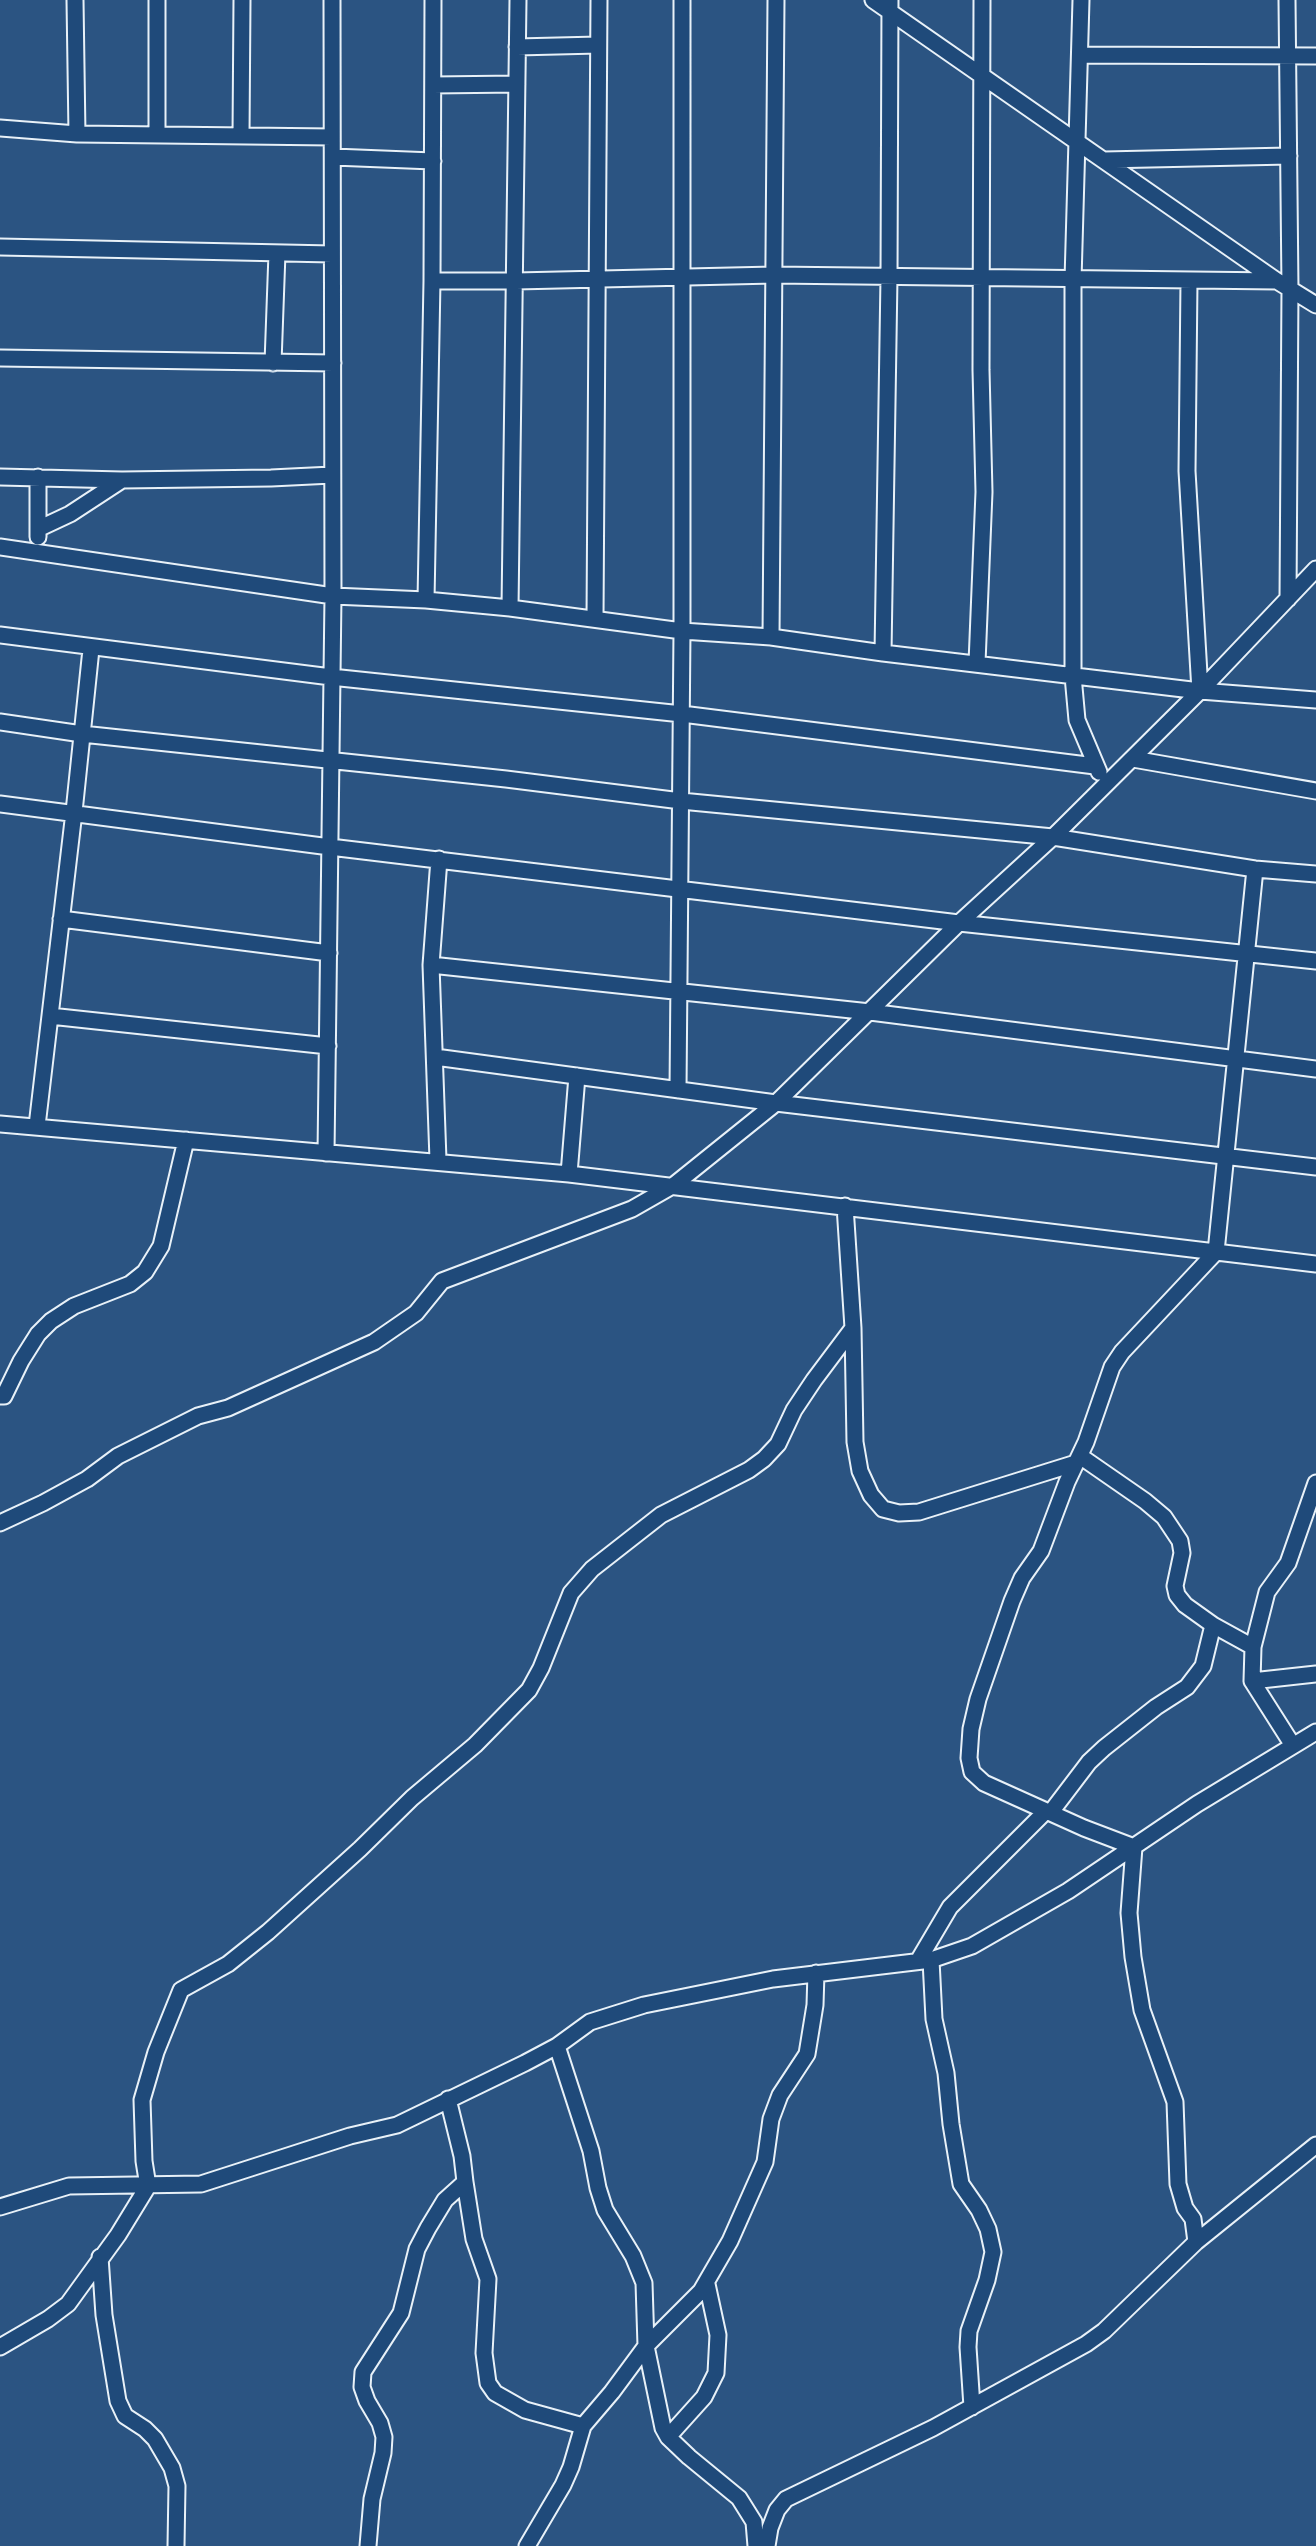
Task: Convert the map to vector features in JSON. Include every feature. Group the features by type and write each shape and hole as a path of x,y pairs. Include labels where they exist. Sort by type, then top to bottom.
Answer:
{"street":[{"path":"76,0 77,134"},
{"path":"157,0 157,135"},
{"path":"241,136 242,0"},
{"path":"326,1153 333,596 332,0"},
{"path":"426,600 432,281 433,0"},
{"path":"510,608 516,281 518,0"},
{"path":"595,618 599,279 599,0"},
{"path":"678,1090 682,714 682,0"},
{"path":"772,637 776,0"},
{"path":"872,0 890,6 981,74 1284,285 1316,305"},
{"path":"977,663 984,492 981,276 982,0"},
{"path":"1081,0 1081,55 1073,280 1072,676 1078,720 1094,766 1106,784"},
{"path":"1287,0 1286,56 1289,156 1284,285 1288,599"},
{"path":"883,653 889,277 890,6"},
{"path":"517,47 598,45"},
{"path":"1081,55 1316,56"},
{"path":"433,85 517,84"},
{"path":"0,128 77,134 332,137"},
{"path":"1104,160 1289,156"},
{"path":"333,157 433,161"},
{"path":"0,248 332,254"},
{"path":"273,362 277,253"},
{"path":"432,281 774,275 981,276 1284,285"},
{"path":"1190,281 1187,471 1200,691"},
{"path":"0,358 333,363"},
{"path":"0,477 122,480 271,478 332,475"},
{"path":"37,551 38,478"},
{"path":"38,529 70,514 122,480"},
{"path":"0,546 333,596 426,600 510,608 682,631 772,637 883,653 1200,691 1316,700"},
{"path":"0,1523 43,1503 87,1478 118,1456 198,1416 228,1408 374,1342 416,1313 442,1282 632,1209 674,1185 776,1103 959,923 1053,837 1133,759 1316,569"},
{"path":"0,635 331,677 682,714 1094,766"},
{"path":"37,1126 74,812 91,648"},
{"path":"0,722 82,734 331,762 506,779 681,801 1053,837 1255,869 1316,874"},
{"path":"1133,759 1316,791"},
{"path":"0,804 74,812 330,847 959,923 1316,960"},
{"path":"438,1160 431,965 439,860"},
{"path":"1134,1847 1084,1828 984,1783 972,1772 970,1758 971,1729 978,1699 1012,1601 1022,1578 1041,1551 1078,1460 1106,1381 1122,1352 1216,1252 1234,1060 1248,954 1255,869"},
{"path":"61,920 329,953"},
{"path":"431,965 870,1012 1316,1069"},
{"path":"50,1016 328,1046"},
{"path":"435,1057 776,1103 1316,1167"},
{"path":"569,1174 577,1076"},
{"path":"0,1124 326,1153 438,1160 674,1185 1316,1264"},
{"path":"0,1396 4,1396 21,1361 38,1334 50,1321 74,1306 130,1284 145,1272 161,1246 186,1140"},
{"path":"845,1206 853,1328 855,1442 860,1471 871,1495 883,1509 899,1513 919,1512 1078,1460 1145,1501 1164,1516 1180,1541 1182,1553 1175,1586 1177,1595 1185,1605 1213,1625 1252,1647"},
{"path":"0,2347 48,2319 68,2304 137,2206 148,2186 144,2162 142,2100 156,2052 181,1990 228,1964 268,1932 360,1849 412,1798 475,1745 529,1690 541,1668 571,1593 592,1569 662,1515 749,1470 764,1459 778,1444 794,1410 853,1328"},
{"path":"1292,1744 1252,1681 1252,1647 1267,1592 1288,1563 1316,1483"},
{"path":"972,2407 968,2347 969,2331 987,2280 993,2252 988,2229 979,2210 962,2184 951,2124 946,2073 934,2019 925,1961 950,1907 1049,1811 1089,1762 1104,1748 1156,1707 1187,1687 1203,1666 1213,1625"},
{"path":"1252,1681 1316,1674"},
{"path":"0,2207 69,2186 201,2184 350,2136 397,2125 448,2099 525,2064 557,2046 590,2022 644,2005 712,1989 816,1973 925,1961 972,1946 1068,1891 1197,1804 1292,1744 1316,1732"},
{"path":"1134,1847 1129,1913 1133,1957 1142,2010 1175,2102 1178,2184 1186,2208 1193,2219 1196,2242"},
{"path":"527,2546 563,2485 571,2467 583,2426 612,2392 646,2346 680,2314 707,2284 744,2212 764,2162 771,2119 780,2095 806,2054 815,2005 816,1973"},
{"path":"557,2046 591,2151 598,2188 605,2210 633,2256 644,2283 646,2346 659,2416 668,2437 739,2498 754,2522 756,2546"},
{"path":"448,2099 462,2156 474,2239 488,2280 484,2353 488,2383 495,2393 525,2410 583,2426"},
{"path":"767,2546 770,2528 777,2510 786,2499 860,2465 972,2407 1104,2331 1196,2242 1316,2145"},
{"path":"368,2546 372,2498 383,2453 384,2437 380,2423 367,2401 362,2387 363,2372 401,2313 417,2249 428,2228 445,2200 465,2182"},
{"path":"100,2257 104,2315 118,2402 125,2416 145,2429 155,2439 172,2468 177,2486 176,2546"},
{"path":"668,2437 704,2397 716,2372 718,2335 707,2284"}]}
